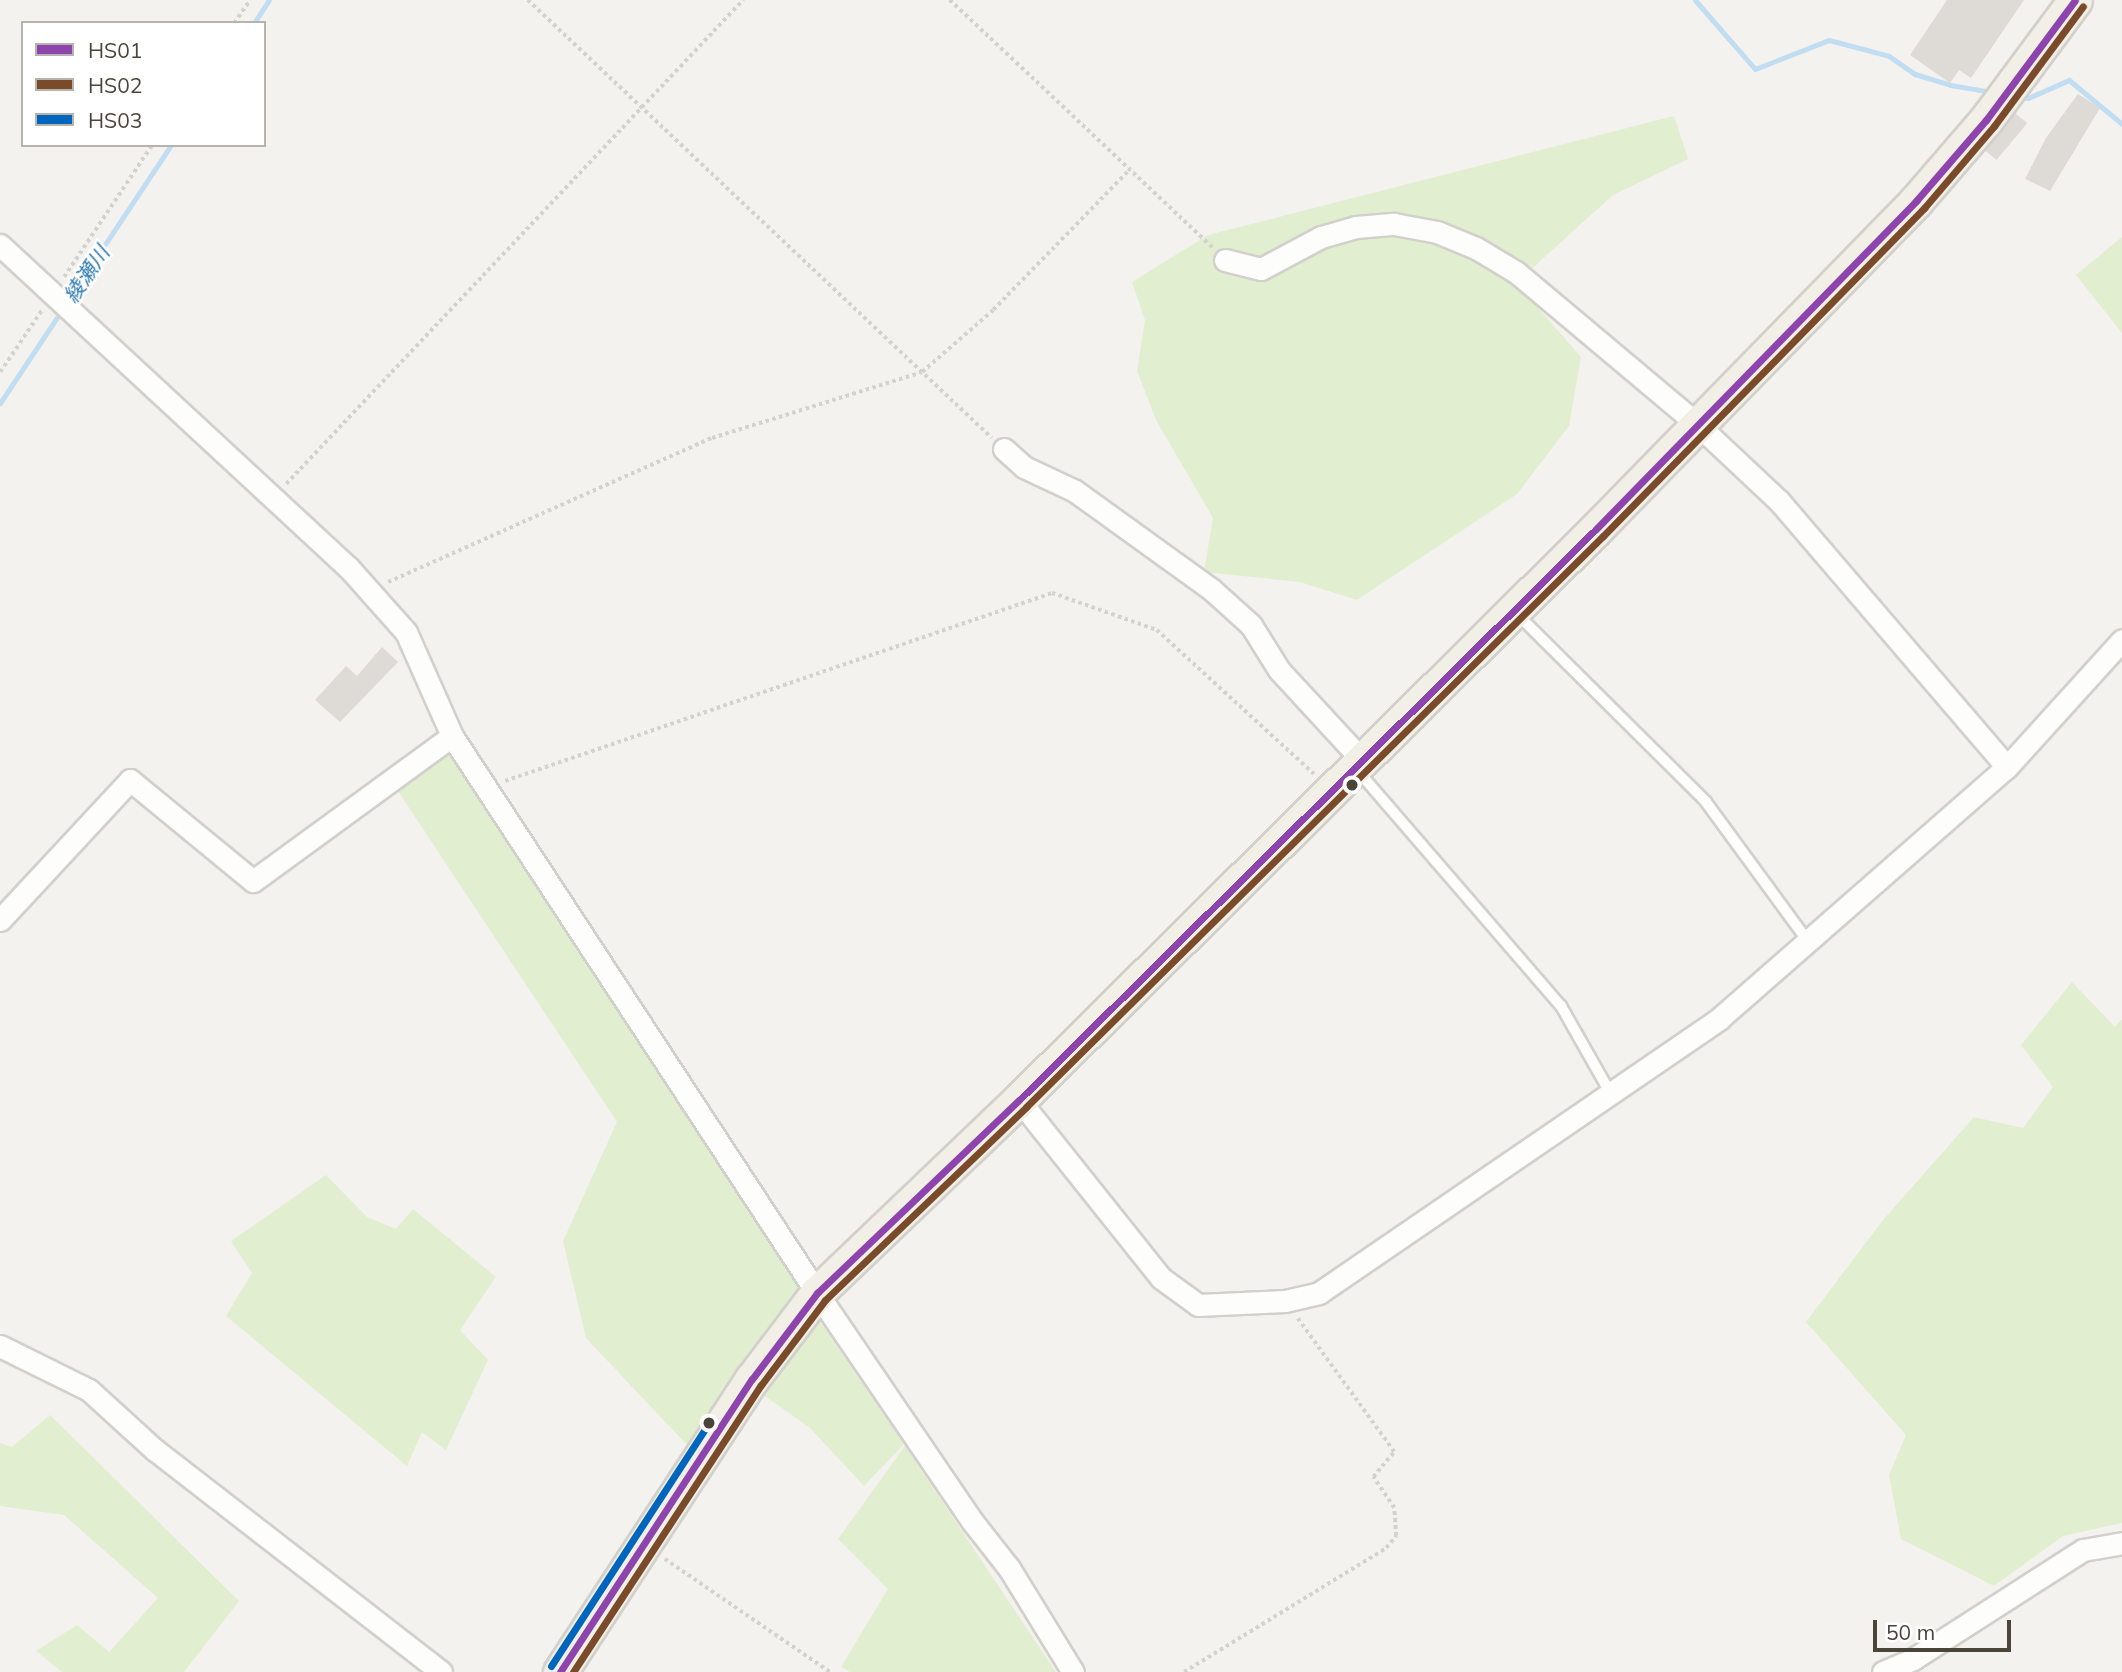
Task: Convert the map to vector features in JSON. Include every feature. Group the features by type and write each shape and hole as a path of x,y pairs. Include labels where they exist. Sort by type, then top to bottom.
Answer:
{"main road":[{"path":"560,1672 752,1378 817,1293 1019,1100 1513,610 1916,201 1986,120 2075,0"}],"street":[{"path":"1225,260 1261,269 1321,237 1356,227 1394,224 1437,232 1476,248 1516,272 1698,424 1779,501 2007,766"},
{"path":"0,244 372,590 406,632 452,736 817,1293 972,1521 1009,1568 1073,1672"},
{"path":"1004,449 1024,467 1075,491 1211,589 1251,625 1349,772"},
{"path":"1019,1100 1161,1278 1198,1304 1285,1301 1319,1293 1720,1018 2007,766 2122,640"},
{"path":"0,920 130,780 253,881 452,736"},
{"path":"0,1346 89,1390 155,1450 441,1672"},
{"path":"1883,1672 1913,1659 2083,1550 2122,1543"}],"lane":[{"path":"1513,610 1706,802 1807,940"},
{"path":"1349,772 1561,1006 1611,1094"}],"path":[{"path":"235,21 250,0"},
{"path":"528,0 1004,449"},
{"path":"273,498 743,0"},
{"path":"950,0 1225,260"},
{"path":"0,372 151,147"},
{"path":"372,590 712,438 922,372 993,310 1129,170"},
{"path":"487,789 546,764 1052,593 1157,630 1349,772"},
{"path":"1184,1672 1385,1548 1396,1536 1394,1508 1373,1477 1394,1452 1285,1301"},
{"path":"643,1544 830,1672"}],"green space":[{"path":"1674,116 1688,159 1613,195 1516,283 1581,357 1569,426 1517,494 1357,600 1300,582 1204,572 1213,518 1156,420 1137,371 1145,320 1132,282 1208,235"},
{"path":"2122,237 2122,333 2076,275"},
{"path":"451,749 803,1289 687,1445 586,1338 563,1241 617,1122 394,785"},
{"path":"2072,982 2115,1027 2122,1019 2122,1523 2063,1536 1994,1586 1901,1539 1889,1475 1906,1435 1806,1322 1883,1220 1974,1117 2023,1128 2053,1087 2021,1045"},
{"path":"326,1175 367,1217 396,1229 413,1209 496,1277 460,1330 488,1360 446,1450 422,1432 407,1466 226,1316 252,1273 231,1241"},
{"path":"816,1316 904,1444 864,1486 809,1427 759,1392"},
{"path":"50,1415 239,1601 184,1672 62,1672 36,1651 77,1625 109,1652 158,1598 64,1515 0,1506 0,1443 12,1447"},
{"path":"905,1446 1056,1672 850,1672 841,1667 888,1589 838,1539"}],"building":[{"path":"1947,0 2024,0 1971,78 1959,70 1950,83 1910,55"},
{"path":"2078,94 2100,108 2050,191 2025,179 2046,138"},
{"path":"2015,113 2027,123 1996,160 1984,150"},
{"path":"382,647 398,662 340,722 315,700 346,666 357,676"}],"waterway":[{"name":"綾瀬川","path":"255,21 269,0"},
{"path":"1695,0 1755,69 1829,40 1889,56 1915,74 1950,85 1992,92"},
{"path":"2019,97 2028,98 2069,80 2122,124"},
{"name":"綾瀬川","path":"68,300 170,147"},
{"name":"綾瀬川","path":"0,403 63,308"}],"transit line":[{"name":"HS01","path":"560,1672 752,1379 817,1293 1019,1100 1596,529 1916,201 1986,120 2075,0"},
{"name":"HS02","path":"573,1672 761,1385 825,1300 1026,1107 1603,536 1924,208 1994,126 2083,6"},
{"name":"HS03","path":"551,1666 709,1423"}]}
